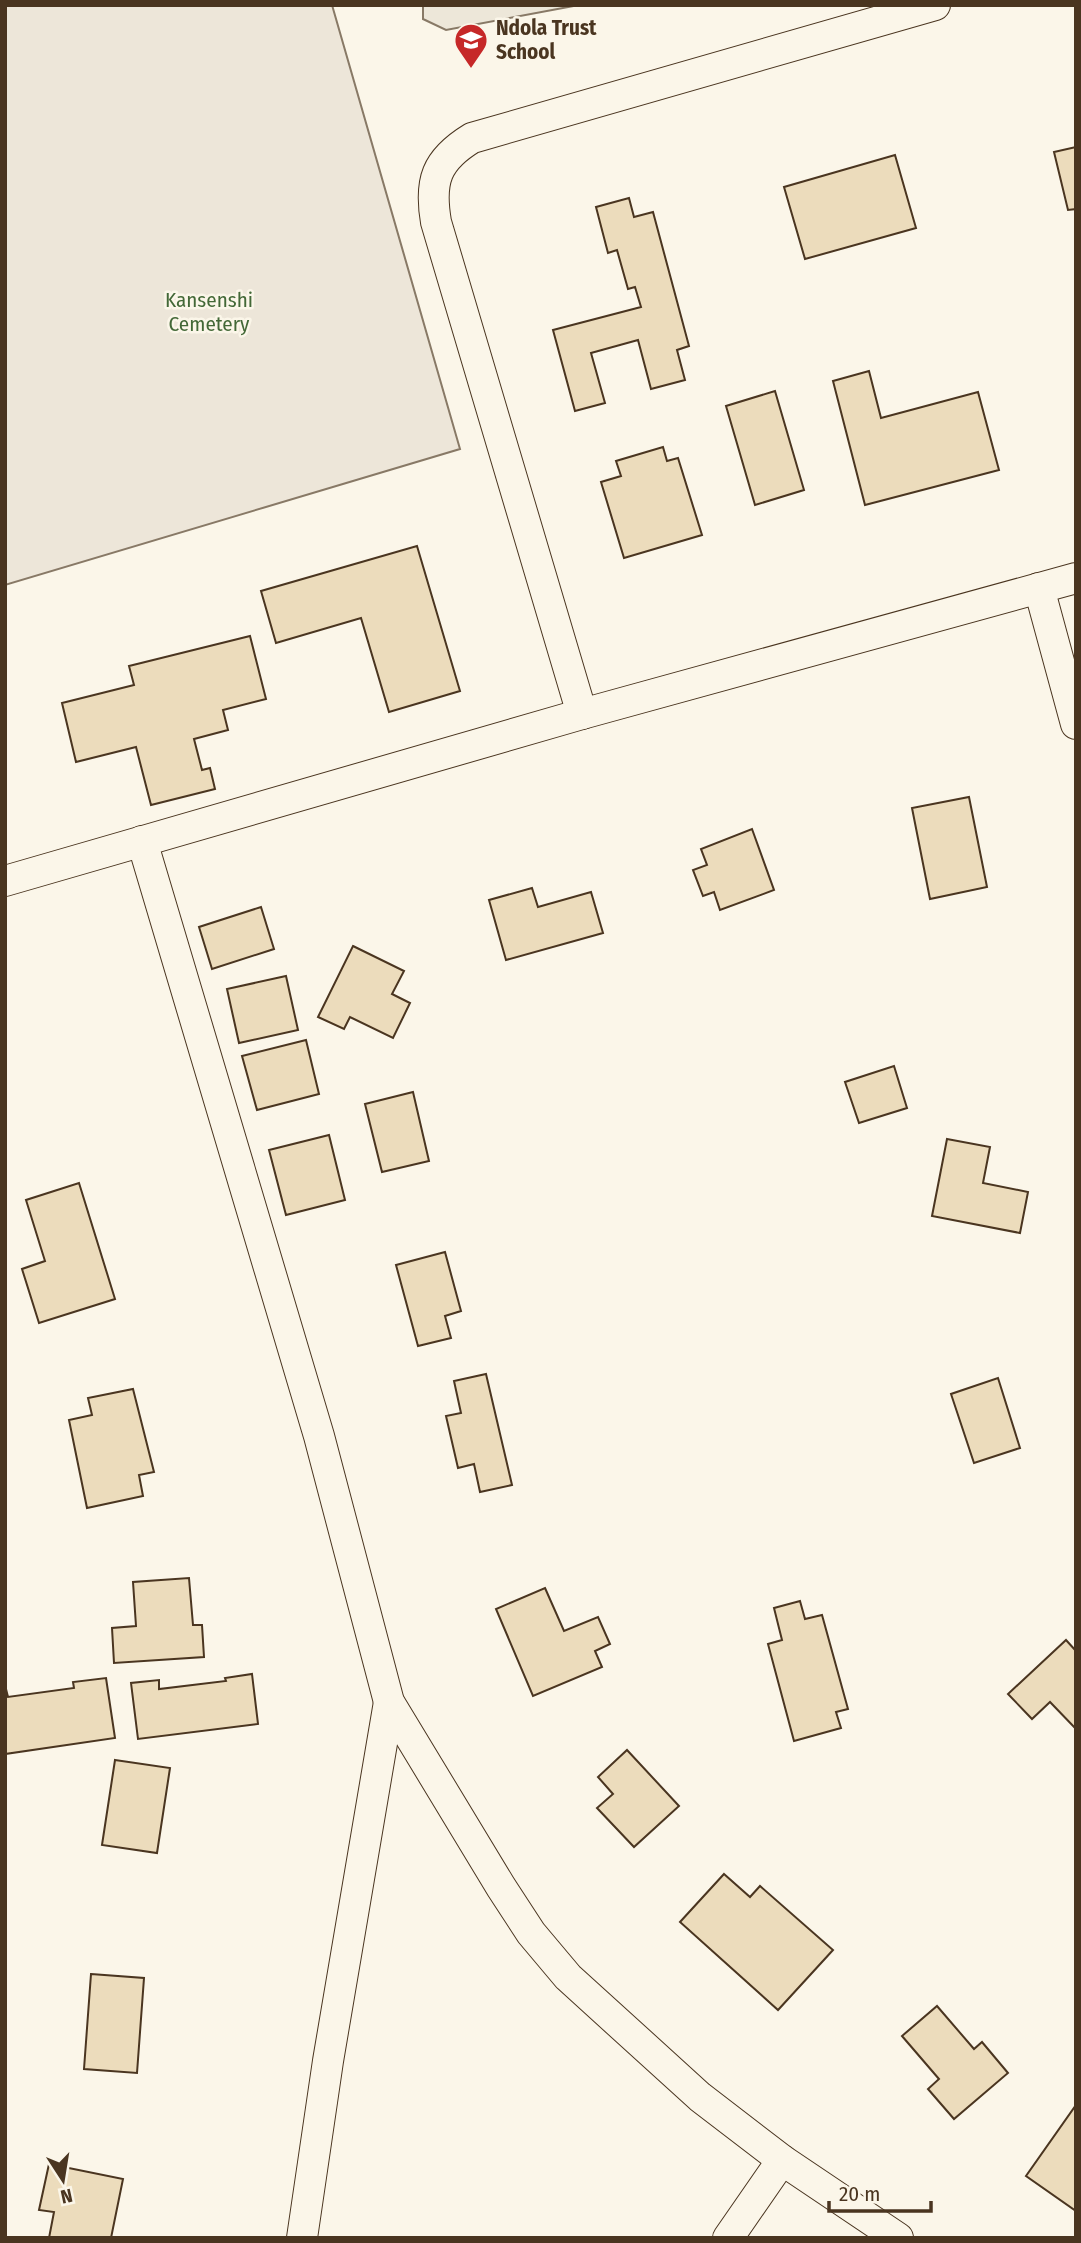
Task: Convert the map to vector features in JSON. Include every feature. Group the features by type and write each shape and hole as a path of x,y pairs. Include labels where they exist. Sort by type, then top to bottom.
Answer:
{"street":[{"path":"582,714 436,222 433,203 435,178 442,161 472,138 935,5"},
{"path":"5,881 582,714 1076,578"},
{"path":"1039,588 1076,724"},
{"path":"142,841 319,1436 389,1702 501,1887 531,1933 568,1977 700,2097 782,2160 898,2238"},
{"path":"302,2238 328,2061 389,1702"},
{"path":"728,2238 782,2160"}],"green space":[{"name":"Kansenshi Cemetery","path":"5,5 332,5 460,449 5,585"}],"shaded area":[{"path":"423,5 579,5 446,30 423,19"}],"building":[{"path":"1076,147 1076,209 1068,210 1054,152"},
{"path":"895,155 916,228 805,259 784,187"},
{"path":"629,198 634,217 653,212 689,346 677,350 685,380 651,389 638,340 591,353 605,403 575,411 553,330 641,307 635,287 628,289 617,250 608,253 596,207"},
{"path":"869,371 881,418 978,392 999,470 865,505 833,381"},
{"path":"775,391 804,490 755,505 726,406"},
{"path":"663,447 667,461 678,458 702,535 624,558 601,482 621,476 616,461"},
{"path":"417,546 460,691 389,712 361,618 276,643 261,591"},
{"path":"250,636 266,699 223,710 228,730 194,739 202,770 210,768 215,789 151,805 136,747 76,762 62,703 134,685 129,666"},
{"path":"969,797 987,887 930,899 912,808"},
{"path":"752,829 774,890 720,910 714,892 703,896 693,870 707,865 701,849"},
{"path":"532,888 538,907 591,892 603,933 506,960 489,900"},
{"path":"261,907 274,949 212,969 199,927"},
{"path":"353,946 404,971 392,994 410,1003 393,1038 350,1017 344,1029 318,1017"},
{"path":"286,976 298,1030 239,1043 227,989"},
{"path":"306,1040 319,1094 257,1110 242,1056"},
{"path":"894,1066 907,1108 859,1123 845,1082"},
{"path":"413,1092 429,1161 382,1172 365,1104"},
{"path":"329,1135 345,1200 286,1215 269,1150"},
{"path":"947,1139 990,1147 983,1183 1028,1192 1020,1233 932,1216"},
{"path":"79,1183 115,1299 39,1323 22,1269 45,1261 26,1200"},
{"path":"445,1252 461,1311 445,1316 451,1338 418,1346 396,1265"},
{"path":"486,1374 512,1485 480,1492 474,1464 458,1468 446,1416 461,1413 454,1381"},
{"path":"998,1378 1020,1448 974,1463 951,1394"},
{"path":"133,1389 154,1472 139,1475 143,1496 87,1508 69,1420 92,1415 88,1398"},
{"path":"189,1578 193,1625 202,1625 204,1657 114,1663 112,1628 136,1626 133,1582"},
{"path":"545,1588 564,1631 598,1617 610,1644 595,1651 602,1667 533,1696 496,1609"},
{"path":"800,1601 805,1619 822,1615 848,1709 836,1712 841,1728 794,1741 768,1644 782,1640 774,1608"},
{"path":"1066,1640 1076,1651 1076,1729 1050,1702 1032,1719 1008,1694"},
{"path":"252,1674 258,1724 138,1739 131,1683 159,1680 159,1689 226,1681 225,1678"},
{"path":"106,1678 115,1738 5,1754 5,1685 8,1697 74,1688 73,1682"},
{"path":"627,1750 679,1806 634,1847 597,1808 613,1794 598,1777"},
{"path":"115,1760 170,1768 157,1853 102,1845"},
{"path":"724,1874 750,1897 760,1886 833,1950 778,2010 680,1922"},
{"path":"91,1974 144,1978 137,2073 84,2069"},
{"path":"937,2006 974,2049 982,2042 1008,2073 954,2119 928,2089 939,2079 902,2036"},
{"path":"1076,2105 1076,2211 1026,2176"},
{"path":"49,2164 123,2179 111,2238 49,2238 54,2212 39,2210"}],"place":[{"name":"Ndola Trust School","path":"471,70"}]}
